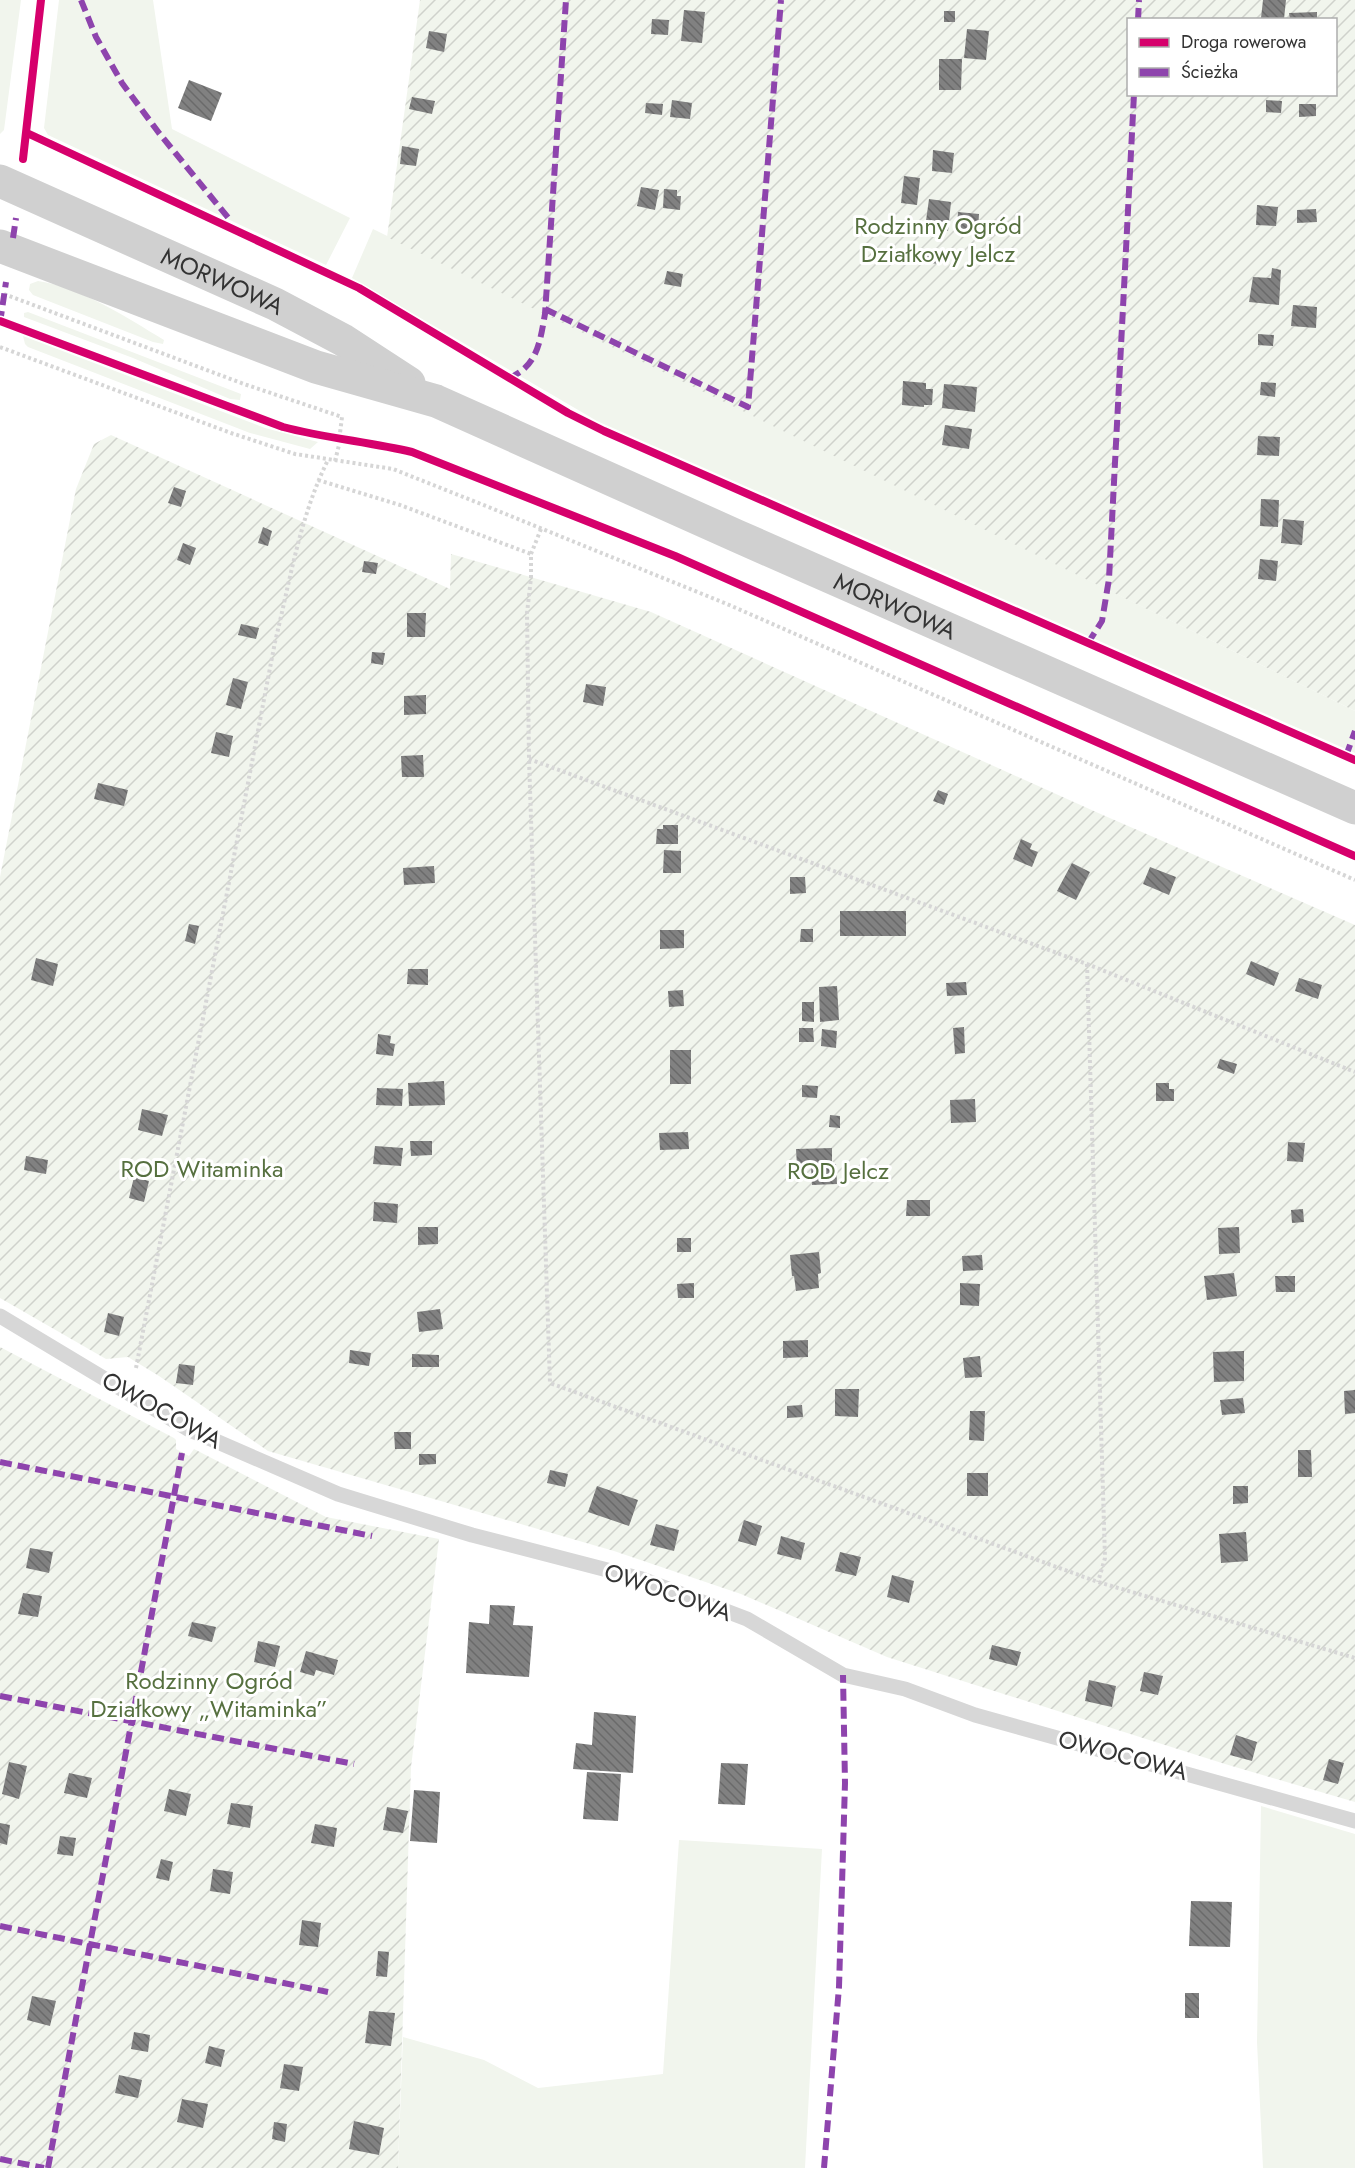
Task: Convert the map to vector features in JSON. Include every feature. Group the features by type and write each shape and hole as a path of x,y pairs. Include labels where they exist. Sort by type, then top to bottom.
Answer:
{"street":[{"name":"MORWOWA","path":"0,181 275,304 343,340 436,401"},
{"name":"MORWOWA","path":"0,246 316,367 436,401 1355,808"}],"lane":[{"name":"OWOCOWA","path":"0,1316 188,1429 338,1494 472,1535 642,1579 747,1619 843,1675 905,1689 975,1715 1355,1821"}],"path":[{"path":"4,294 244,384 342,417 340,433"},
{"path":"0,347 231,434 295,454 393,469 727,604 1355,880"},
{"path":"330,436 350,439"},
{"path":"335,461 339,445"},
{"path":"138,1363 275,642 304,522 318,480 328,460"},
{"path":"318,480 400,505 531,554"},
{"path":"541,529 531,554 531,578 526,613 550,1383 1098,1582 1355,1658"},
{"path":"529,759 1088,964 1355,1072"},
{"path":"1088,964 1106,1558 1098,1582"}],"green space":[{"path":"0,0 21,0 4,130 0,134"},
{"path":"59,0 153,0 172,129 350,218 326,265 48,135 44,128"},
{"name":"Rodzinny Ogród Działkowy Jelcz","path":"420,0 1355,0 1355,711 387,237"},
{"path":"373,229 1355,711 1355,753 597,421 352,278"},
{"path":"38,281 71,290 103,305 164,340 163,344 33,295 29,290 30,284"},
{"path":"28,312 241,394 240,400 230,399 133,358 24,317 24,313"},
{"path":"23,336 265,428 318,442 310,449 250,433 28,347"},
{"name":"ROD Jelcz","path":"111,435 450,589 451,554 651,612 1096,812 1355,925 1355,1802 1225,1764 887,1657 741,1594 614,1551 268,1451 128,1357 106,1359 0,1298 0,877 76,489 94,444"},
{"name":"Rodzinny Ogród Działkowy „Witaminka”","path":"0,1347 174,1438 176,1449 189,1456 194,1449 326,1517 439,1539 411,1767 398,2168 0,2168"},
{"path":"1261,1806 1355,1834 1355,2168 1263,2168 1257,2042"},
{"path":"679,1840 822,1849 805,2168 398,2168 403,2037 484,2060 538,2088 663,2074"}],"building":[{"path":"1263,0 1286,0 1284,18 1261,18"},
{"path":"684,10 705,12 702,43 681,41"},
{"path":"944,11 955,11 955,22 944,22"},
{"path":"1317,12 1317,18 1290,18 1289,13"},
{"path":"652,19 669,20 668,35 651,34"},
{"path":"967,29 989,31 986,60 964,58"},
{"path":"429,31 447,34 444,52 426,48"},
{"path":"939,59 962,59 961,90 939,90"},
{"path":"189,80 222,93 211,121 178,108"},
{"path":"412,97 435,101 432,114 409,109"},
{"path":"672,100 692,103 690,119 670,117"},
{"path":"1266,100 1282,101 1281,113 1266,112"},
{"path":"646,103 663,104 662,115 645,113"},
{"path":"1299,104 1316,104 1316,116 1299,117"},
{"path":"402,146 419,149 416,166 400,164"},
{"path":"933,150 954,153 952,173 932,171"},
{"path":"904,176 920,178 917,205 901,203"},
{"path":"641,187 659,190 655,210 637,206"},
{"path":"664,189 677,190 677,196 681,196 680,210 663,208"},
{"path":"929,199 951,202 948,231 925,228"},
{"path":"1257,205 1278,207 1276,226 1256,225"},
{"path":"1316,209 1317,222 1297,223 1297,210"},
{"path":"958,212 979,214 978,231 957,229"},
{"path":"922,250 941,252 939,264 921,262"},
{"path":"1272,268 1281,270 1279,305 1249,302 1253,277 1271,278"},
{"path":"667,271 683,274 681,287 664,284"},
{"path":"1293,305 1317,307 1316,328 1291,326"},
{"path":"1258,334 1274,335 1273,346 1258,345"},
{"path":"903,381 926,383 926,389 933,389 932,405 924,405 924,407 902,405"},
{"path":"1261,382 1276,383 1275,397 1260,395"},
{"path":"944,384 977,387 975,412 942,408"},
{"path":"945,425 972,429 969,449 942,445"},
{"path":"1258,436 1280,437 1279,456 1257,455"},
{"path":"174,487 186,491 181,507 168,503"},
{"path":"1261,499 1279,500 1278,527 1260,526"},
{"path":"1283,519 1304,521 1302,545 1281,543"},
{"path":"263,527 272,531 268,546 258,543"},
{"path":"183,543 196,548 190,565 177,560"},
{"path":"1260,559 1278,561 1276,581 1258,579"},
{"path":"364,561 378,563 376,574 362,572"},
{"path":"407,613 426,613 425,637 407,637"},
{"path":"241,624 259,628 256,639 238,635"},
{"path":"372,652 385,653 383,665 371,663"},
{"path":"233,678 248,682 241,709 226,705"},
{"path":"586,684 606,687 603,706 583,702"},
{"path":"426,695 426,714 404,715 404,696"},
{"path":"216,732 233,736 229,757 211,753"},
{"path":"423,755 424,777 402,777 401,756"},
{"path":"98,783 128,790 124,806 94,799"},
{"path":"938,790 948,794 944,805 933,801"},
{"path":"663,825 678,825 678,844 656,844 657,829 663,829"},
{"path":"1021,839 1032,844 1030,849 1038,852 1032,867 1013,859"},
{"path":"664,850 681,851 681,873 663,873"},
{"path":"1072,863 1090,872 1076,900 1057,891"},
{"path":"434,866 435,883 404,885 403,868"},
{"path":"1150,867 1176,877 1169,895 1143,884"},
{"path":"790,877 805,877 806,893 790,894"},
{"path":"840,911 906,911 906,936 840,936"},
{"path":"189,924 199,926 195,944 185,941"},
{"path":"801,929 813,929 813,942 800,942"},
{"path":"660,930 684,930 684,948 660,949"},
{"path":"36,958 58,964 53,986 31,980"},
{"path":"1251,961 1279,973 1274,986 1246,974"},
{"path":"408,969 428,969 428,985 407,984"},
{"path":"1299,978 1322,985 1318,999 1295,991"},
{"path":"966,982 967,995 947,996 946,983"},
{"path":"837,986 839,1020 820,1022 819,987"},
{"path":"683,990 684,1006 669,1007 668,991"},
{"path":"802,1002 814,1002 814,1022 802,1021"},
{"path":"964,1027 965,1053 955,1054 953,1028"},
{"path":"799,1028 813,1028 814,1042 799,1042"},
{"path":"822,1029 837,1031 836,1048 821,1046"},
{"path":"378,1034 391,1036 390,1043 395,1044 393,1056 376,1054"},
{"path":"670,1050 691,1050 691,1084 670,1084"},
{"path":"1220,1059 1237,1064 1234,1074 1217,1068"},
{"path":"444,1081 445,1105 409,1106 408,1083"},
{"path":"1156,1083 1169,1083 1169,1089 1174,1089 1174,1101 1156,1101"},
{"path":"802,1085 818,1086 817,1098 802,1097"},
{"path":"377,1088 403,1089 402,1106 376,1105"},
{"path":"975,1099 976,1122 951,1123 950,1100"},
{"path":"142,1109 168,1115 162,1136 138,1130"},
{"path":"830,1115 840,1116 840,1128 829,1127"},
{"path":"688,1132 689,1149 660,1150 659,1133"},
{"path":"410,1141 432,1141 432,1155 411,1156"},
{"path":"1288,1142 1305,1143 1303,1162 1287,1161"},
{"path":"375,1146 403,1148 401,1166 373,1164"},
{"path":"832,1148 832,1164 836,1164 837,1184 812,1185 811,1166 797,1166 796,1149"},
{"path":"26,1156 48,1160 46,1174 24,1170"},
{"path":"134,1177 149,1181 144,1202 129,1198"},
{"path":"907,1200 930,1200 930,1216 906,1216"},
{"path":"374,1202 398,1204 397,1223 373,1221"},
{"path":"1303,1209 1304,1222 1292,1223 1291,1210"},
{"path":"418,1227 438,1227 438,1244 418,1245"},
{"path":"1239,1227 1240,1253 1219,1254 1218,1228"},
{"path":"677,1238 691,1238 691,1252 677,1252"},
{"path":"819,1252 821,1273 818,1274 819,1288 796,1291 790,1255"},
{"path":"982,1255 983,1270 963,1271 962,1256"},
{"path":"1234,1273 1237,1296 1207,1300 1204,1276"},
{"path":"1275,1276 1295,1276 1295,1292 1276,1292"},
{"path":"694,1283 694,1298 678,1298 677,1284"},
{"path":"960,1283 980,1284 979,1306 960,1305"},
{"path":"440,1309 443,1329 419,1332 417,1312"},
{"path":"108,1313 124,1317 119,1336 104,1332"},
{"path":"808,1340 808,1357 783,1358 783,1341"},
{"path":"350,1350 371,1353 369,1366 349,1363"},
{"path":"1244,1351 1244,1381 1214,1382 1213,1352"},
{"path":"412,1354 439,1355 439,1367 412,1367"},
{"path":"980,1356 982,1377 965,1378 963,1358"},
{"path":"179,1364 195,1366 193,1385 176,1383"},
{"path":"835,1389 859,1389 858,1417 835,1416"},
{"path":"1355,1390 1355,1413 1345,1414 1344,1391"},
{"path":"1243,1398 1245,1413 1222,1415 1220,1400"},
{"path":"802,1405 803,1417 787,1418 787,1406"},
{"path":"970,1411 985,1411 984,1441 969,1440"},
{"path":"394,1432 411,1432 411,1449 395,1449"},
{"path":"1298,1450 1311,1450 1312,1477 1298,1477"},
{"path":"419,1454 436,1454 436,1464 419,1465"},
{"path":"550,1470 568,1474 565,1487 547,1483"},
{"path":"967,1473 988,1473 988,1496 967,1496"},
{"path":"597,1486 638,1500 629,1526 588,1512"},
{"path":"1233,1486 1248,1486 1248,1503 1233,1504"},
{"path":"744,1520 762,1526 756,1546 738,1541"},
{"path":"656,1524 679,1530 674,1551 650,1545"},
{"path":"1246,1532 1248,1561 1221,1563 1219,1534"},
{"path":"781,1536 805,1543 801,1560 777,1554"},
{"path":"30,1548 53,1552 49,1573 26,1568"},
{"path":"840,1552 861,1557 856,1576 835,1571"},
{"path":"892,1575 914,1581 909,1603 887,1597"},
{"path":"23,1593 42,1596 38,1617 18,1614"},
{"path":"490,1605 515,1606 513,1625 533,1626 529,1677 466,1673 469,1622 489,1624"},
{"path":"192,1622 216,1627 212,1642 188,1636"},
{"path":"258,1641 280,1646 275,1667 254,1662"},
{"path":"992,1645 1021,1652 1017,1666 989,1659"},
{"path":"306,1651 338,1660 334,1675 316,1670 314,1676 300,1672"},
{"path":"1144,1672 1163,1676 1158,1695 1140,1691"},
{"path":"1089,1680 1116,1686 1112,1707 1085,1701"},
{"path":"594,1712 636,1716 633,1773 573,1769 576,1743 592,1745"},
{"path":"1236,1735 1257,1742 1252,1761 1230,1755"},
{"path":"1329,1759 1344,1763 1338,1784 1323,1780"},
{"path":"9,1762 27,1766 19,1799 2,1794"},
{"path":"721,1763 748,1764 745,1805 718,1804"},
{"path":"587,1772 621,1774 618,1821 583,1819"},
{"path":"69,1773 92,1778 87,1798 64,1793"},
{"path":"169,1789 191,1794 186,1816 164,1811"},
{"path":"414,1790 440,1792 437,1843 410,1841"},
{"path":"231,1803 253,1806 250,1828 227,1824"},
{"path":"387,1807 408,1811 403,1833 383,1830"},
{"path":"0,1823 10,1825 7,1845 0,1843"},
{"path":"315,1824 337,1828 334,1847 311,1843"},
{"path":"60,1836 76,1838 73,1856 57,1854"},
{"path":"161,1859 173,1862 169,1881 156,1878"},
{"path":"213,1869 233,1872 230,1894 210,1891"},
{"path":"1191,1901 1232,1902 1230,1947 1189,1946"},
{"path":"302,1920 321,1923 318,1947 299,1945"},
{"path":"378,1951 389,1952 387,1977 376,1976"},
{"path":"1185,1993 1199,1993 1199,2018 1185,2018"},
{"path":"32,1996 56,2001 50,2026 27,2020"},
{"path":"369,2011 395,2013 391,2046 365,2043"},
{"path":"134,2032 150,2035 148,2052 131,2049"},
{"path":"209,2046 225,2050 221,2067 205,2063"},
{"path":"284,2064 303,2067 299,2091 280,2088"},
{"path":"119,2075 142,2080 138,2098 115,2093"},
{"path":"182,2099 208,2104 203,2128 177,2122"},
{"path":"354,2121 384,2128 379,2155 349,2149"},
{"path":"274,2122 287,2124 285,2142 272,2139"}],"marked path":[{"path":"81,0 96,37 122,83 159,133 230,220 227,226"},
{"path":"509,378 519,373 532,360 539,343 545,314 566,0"},
{"path":"545,309 748,407 781,0"},
{"path":"1138,18 1139,0"},
{"path":"1088,643 1102,621 1109,579 1134,96"},
{"path":"13,238 16,218"},
{"path":"0,323 6,282"},
{"path":"1346,756 1355,731"},
{"path":"48,2168 182,1453"},
{"path":"0,1462 372,1536"},
{"path":"824,2168 839,1987 845,1783 843,1675"},
{"path":"0,1696 354,1764"},
{"path":"0,1926 328,1992"},
{"path":"0,2159 44,2168"}],"cycle path":[{"path":"23,159 41,0"},
{"path":"27,133 359,288 568,413 604,431 1355,760"},
{"path":"0,321 283,427 412,452 675,556 1355,856"}],"park label":[{"name":"ROD Witaminka","path":"202,1168"}]}
